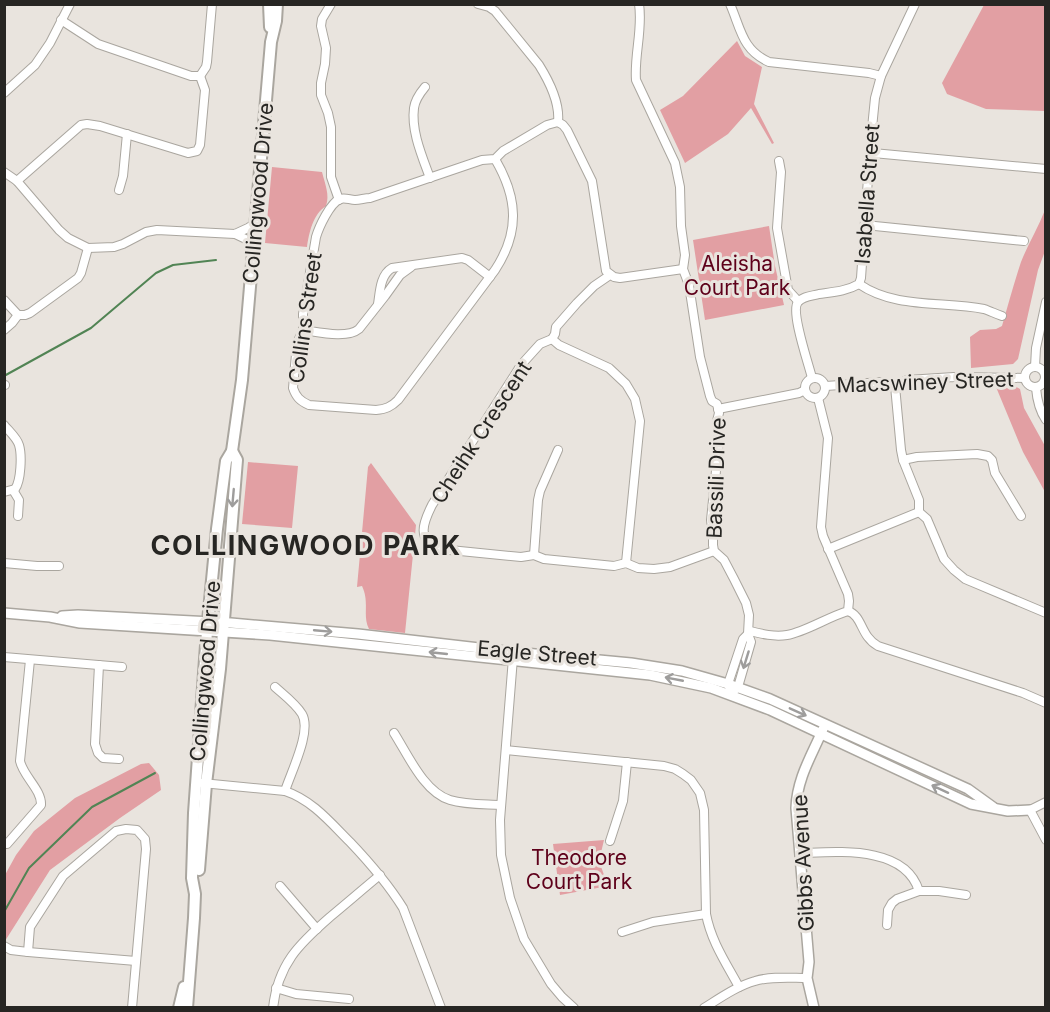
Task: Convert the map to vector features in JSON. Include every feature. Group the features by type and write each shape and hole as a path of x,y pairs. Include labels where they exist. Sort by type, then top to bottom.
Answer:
{"main road":[{"name":"Collingwood Drive","path":"187,1008 198,879 208,627 226,461 232,451 242,380 271,42 269,4"},
{"name":"Collingwood Drive","path":"271,42 277,4"},
{"name":"Collingwood Drive","path":"201,783 220,669 237,460 232,451"},
{"name":"Collingwood Drive","path":"179,1008 191,961"}],"street":[{"path":"6,89 35,65 50,43 70,4"},
{"path":"200,76 206,68 212,4"},
{"path":"331,4 322,19 321,26 326,48 321,95 331,127 331,177 339,200 370,198 482,160 495,159 503,151 547,125 558,122 567,130 592,181 606,271 620,278 683,269"},
{"path":"478,4 495,11 539,65 558,108 558,122"},
{"name":"Bassili Drive","path":"639,4 641,14 636,80 675,163 680,187 681,226 685,255 683,269 689,285 702,367 710,396 718,409 718,451 711,520 714,551 724,560 746,603 749,633"},
{"name":"Isabella Street","path":"798,301 805,297 851,289 859,284 869,164 873,153 871,138 875,98 881,76 915,4"},
{"path":"733,5 747,45 760,58 769,62 881,76"},
{"path":"61,20 98,44 191,76 200,76"},
{"path":"17,181 81,125 93,124 188,153 197,151 200,145 205,90 200,76"},
{"path":"425,87 414,106 414,120 416,136 430,178"},
{"path":"119,190 128,134"},
{"path":"873,153 1046,169"},
{"name":"Collins Street","path":"339,200 326,214 316,237 303,314 303,330 297,343 293,385 301,402 309,405 383,410 398,400 505,255 512,235 513,215 509,188 495,159"},
{"path":"779,161 781,172 777,228 788,290 798,301 795,308 796,318 812,378"},
{"path":"4,172 17,181 59,230 68,238 88,248 114,247 146,232 157,230 235,234 254,243"},
{"path":"235,234 256,223"},
{"path":"865,225 1024,241"},
{"path":"4,300 18,315 30,313 78,278 88,248"},
{"path":"378,304 383,278 392,268 462,258 490,277"},
{"path":"303,330 354,333 400,275 414,265"},
{"name":"Cheihk Crescent","path":"610,275 594,286 556,327 552,339 540,344 521,365 432,505 424,522 425,538 434,547 440,549 521,557 534,555 544,559 614,566 626,563 638,568 654,569 670,567 714,551"},
{"path":"859,284 871,292 895,299 985,309 1002,316"},
{"path":"1035,367 1036,348 1046,302"},
{"path":"4,330 18,315"},
{"path":"552,339 559,345 609,368 626,384 635,399 640,421 626,563"},
{"path":"1035,367 1041,369 1045,377 1043,383 1036,388 1029,386 1025,378 1029,369 1035,367"},
{"name":"Macswiney Street","path":"826,386 882,382 895,386 907,380 954,377 1025,378"},
{"path":"812,378 819,378 826,386 824,395 818,398 809,397 805,390 806,383 812,378"},
{"path":"895,386 903,460 919,500 919,512 927,519 944,559 964,579 1046,613"},
{"path":"1036,388 1037,402 1046,420"},
{"path":"718,409 805,390"},
{"path":"818,398 828,438 821,527 848,594 848,611"},
{"path":"4,425 19,444 19,483 9,491 19,500 18,516"},
{"path":"534,555 538,500 558,450"},
{"path":"903,460 917,457 976,454 988,456 992,460 995,473 1021,516"},
{"path":"828,549 919,512"},
{"path":"4,563 59,566"},
{"path":"730,695 743,639 749,633 790,635 848,611 857,617 866,637 878,646 1023,693 1046,703"},
{"name":"Eagle Street","path":"4,613 50,617 78,615 222,627 513,656 650,675 686,682 730,695 823,729"},
{"path":"513,656 501,805 501,855 510,898 524,939 550,984 574,1008"},
{"name":"Eagle Street","path":"513,656 586,658 682,671 733,685 971,804 1008,811 1030,810 1046,802"},
{"path":"4,657 122,667"},
{"path":"4,844 7,844 41,805 42,798 22,768 20,761 30,660"},
{"path":"99,665 95,744 98,753 103,758 119,759"},
{"path":"275,687 299,710 305,722 305,733 285,791"},
{"name":"Gibbs Avenue","path":"814,1008 807,978 809,955 796,807 802,773 823,729"},
{"path":"394,733 425,783 443,798 452,801 501,805"},
{"path":"506,750 664,766 675,769 691,780 697,787 704,810 706,914 709,930 739,987"},
{"path":"610,841 623,801 627,762"},
{"path":"201,783 285,791 297,795 322,813 380,875 403,909 441,1008"},
{"path":"1030,810 1046,840"},
{"path":"28,952 30,927 63,876 116,831 138,830 145,839 146,849 132,1008"},
{"path":"800,853 857,852 886,859 907,870 916,881 919,891"},
{"path":"273,1008 276,988 284,967 294,951 380,875"},
{"path":"280,886 317,929"},
{"path":"887,925 888,910 897,899 919,891 966,895"},
{"path":"622,932 653,922 706,914"},
{"path":"4,946 11,950 28,952 136,961"},
{"path":"704,1008 739,987 756,980 807,978"},
{"path":"276,988 296,994 350,999"}],"green space":[{"path":"984,5 1045,5 1045,111 986,109 947,94 942,83"},
{"path":"737,41 745,56 762,67 754,104 774,143 772,144 751,108 728,134 685,163 660,110 683,96"},
{"path":"272,167 322,172 327,189 327,202 310,230 307,247 265,243"},
{"path":"1045,210 1045,251 1038,270 1018,359 1013,364 971,368 970,337 980,330 996,329 1002,326 1021,262"},
{"name":"Aleisha Court Park","path":"769,226 784,305 705,320 693,240"},
{"path":"1011,384 1020,389 1024,408 1045,446 1045,492 1023,452 996,387"},
{"path":"248,462 298,466 292,528 242,524"},
{"path":"371,463 416,525 405,633 369,629 364,592 362,586 357,587 368,467"},
{"path":"149,763 159,775 161,790 50,870 5,941 5,875 16,855 34,831 75,798 141,764"},
{"name":"Theodore Court Park","path":"604,840 599,861 608,886 560,895 553,844"}],"waterway":[{"path":"4,376 91,328 156,273 173,265 216,260"},
{"path":"4,912 29,868 92,807 155,773"}],"district":[{"name":"COLLINGWOOD PARK","path":"306,545"}]}
